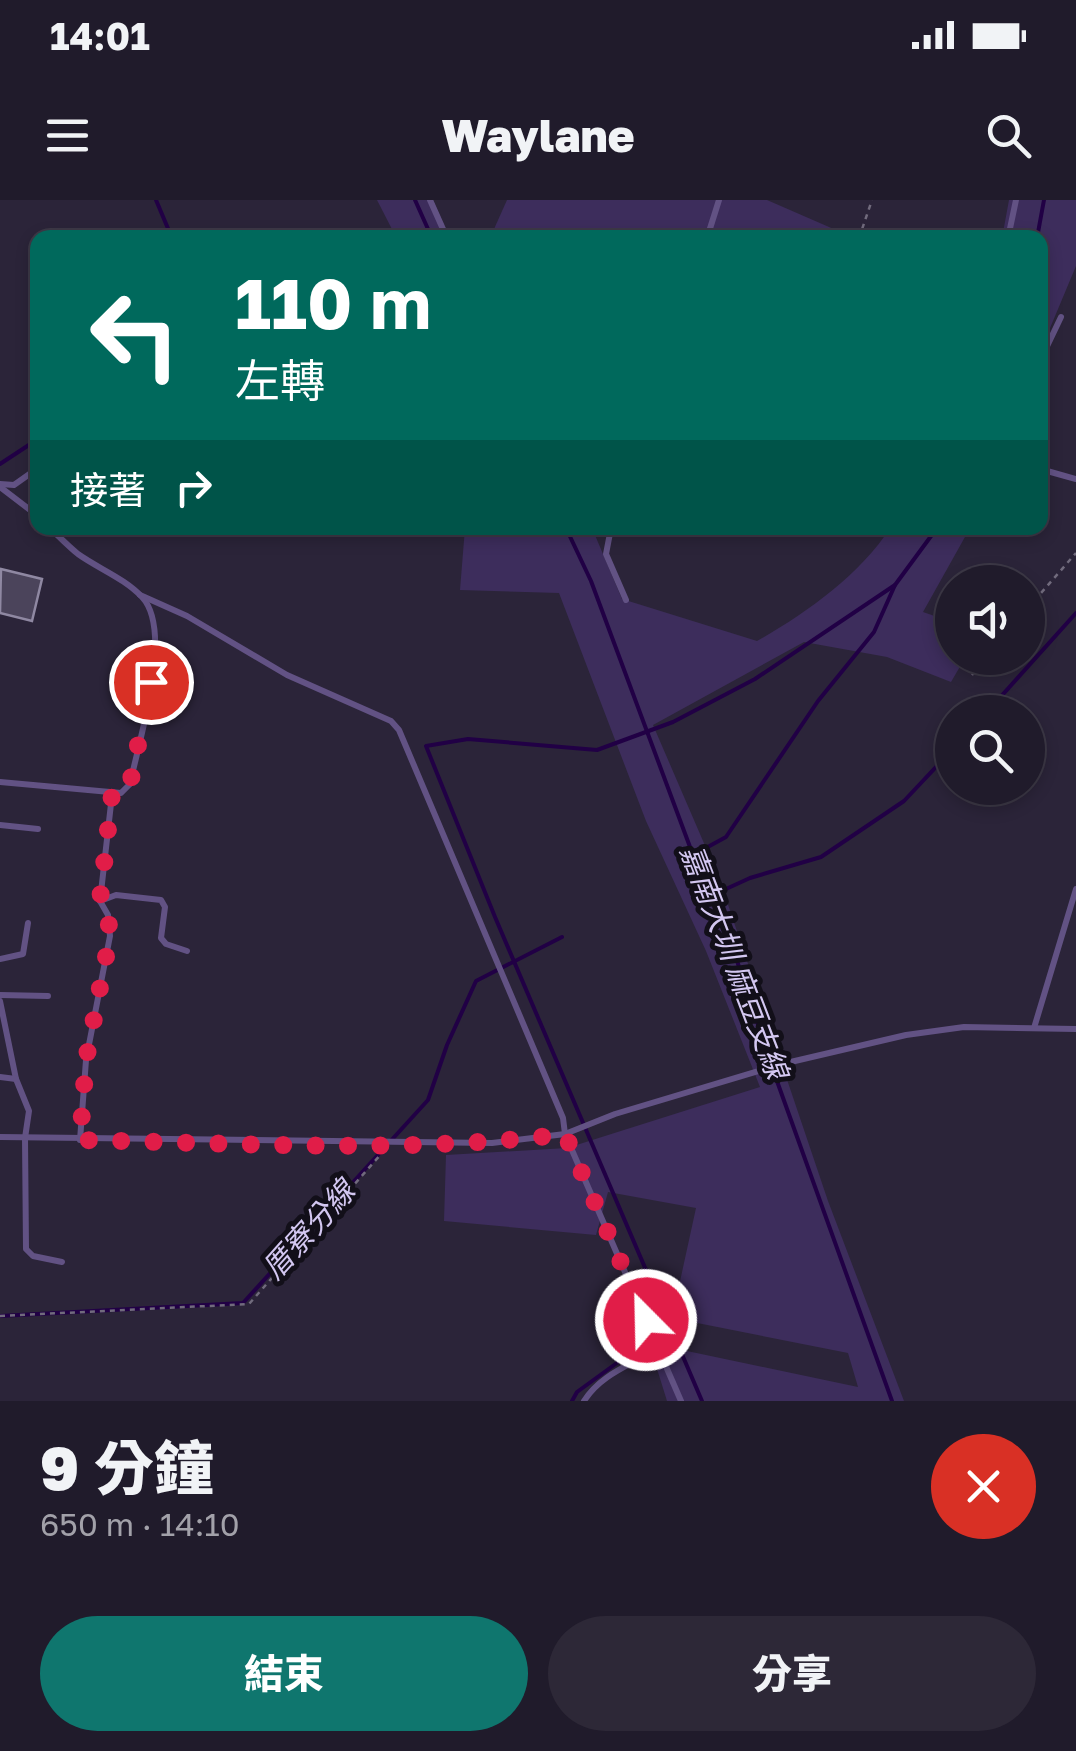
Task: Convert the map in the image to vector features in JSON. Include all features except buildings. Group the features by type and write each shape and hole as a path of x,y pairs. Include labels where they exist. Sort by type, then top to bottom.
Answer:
{"lane":[{"path":"430,200 443,230"},
{"path":"710,230 719,200"},
{"path":"1010,230 1016,200"},
{"path":"1048,344 1061,317"},
{"path":"1048,470 1076,479"},
{"path":"0,486 14,485 30,474"},
{"path":"0,486 30,510"},
{"path":"58,535 77,553 140,595 186,616 288,676 391,721 400,730 563,1118 565,1134 681,1401"},
{"path":"610,535 606,554 626,600"},
{"path":"0,782 112,794 121,793 130,784 151,682 156,631 153,610 140,595"},
{"path":"80,1140 86,1060 110,936 108,916 100,900 112,794"},
{"path":"0,825 38,829"},
{"path":"1034,1028 1076,890"},
{"path":"100,900 116,895 161,900 165,906 161,938 166,944 187,951"},
{"path":"0,959 23,954 28,923"},
{"path":"48,996 0,998 16,1079 29,1111 25,1138 26,1249 33,1256 62,1262"},
{"path":"0,1138 492,1143 565,1134 615,1114 782,1064 906,1035 964,1027 1076,1029"},
{"path":"0,1077 16,1079"},
{"path":"584,1401 602,1377 620,1372 658,1348"}],"path":[{"path":"863,230 872,200"},
{"path":"1045,589 1076,553"},
{"path":"0,1316 249,1304 390,1144"}],"shaded area":[{"path":"377,200 433,200 446,230 392,230"},
{"path":"507,200 767,200 836,230 494,230"},
{"path":"1009,200 1076,200 1076,266 1048,333 1048,230 1003,230"},
{"path":"464,535 595,535 622,599 757,641 830,592 885,535 966,535 949,565 935,565 935,591 923,612 935,616 935,675 955,675 951,682 887,657 804,642 653,725 719,878 828,1201 904,1401 667,1401 649,1343 858,1387 848,1353 672,1318 696,1208 608,1192 596,1235 444,1221 446,1155 567,1148 760,1087 706,951 646,821 559,593 460,590"}],"waterway":[{"path":"156,200 169,230"},
{"name":"嘉南大圳 麻豆支線","path":"415,200 428,230"},
{"path":"1038,230 1044,200"},
{"path":"0,464 30,444"},
{"name":"嘉南大圳 麻豆支線","path":"569,535 591,581 693,855 715,894 773,1070 892,1401"},
{"path":"693,855 726,837 818,701 874,632 895,585 932,535"},
{"path":"702,1401 426,746 468,739 597,750 673,722 755,679 895,585"},
{"path":"1002,695 1076,613"},
{"path":"715,894 750,878 821,857 904,801 935,768"},
{"name":"厝寮分線","path":"0,1316 243,1303 428,1100 476,981 562,937"},
{"path":"572,1401 577,1392 669,1325"}],"route":[{"path":"151,682 130,784 121,793 112,794 100,900 108,916 110,936 86,1060 80,1140 492,1143 565,1134 646,1320"}]}
